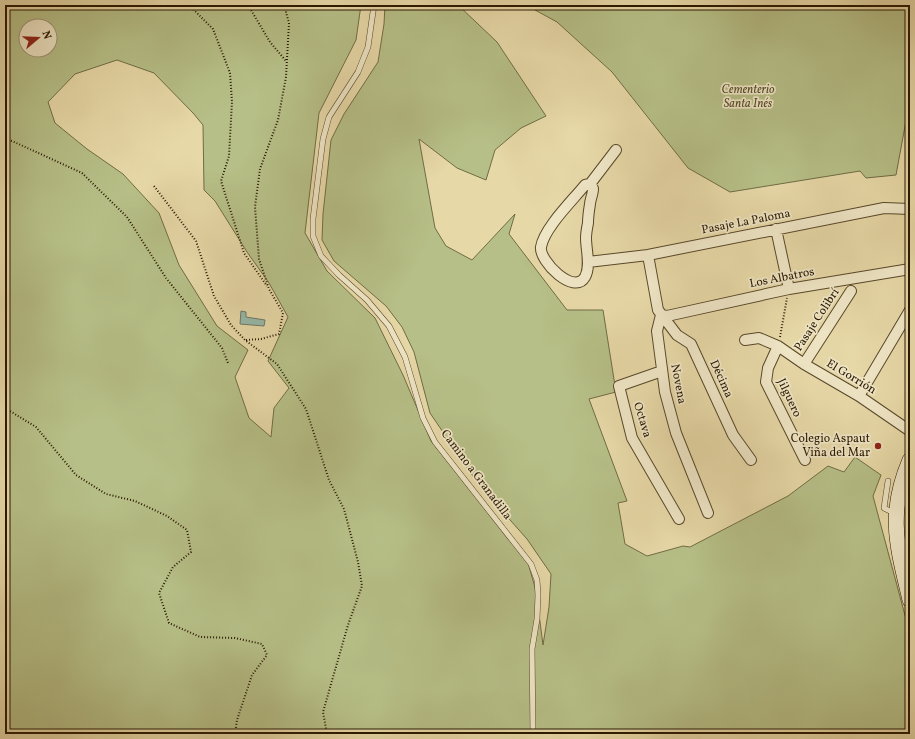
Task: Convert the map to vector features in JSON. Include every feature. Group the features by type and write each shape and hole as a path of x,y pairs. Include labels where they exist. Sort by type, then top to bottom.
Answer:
{"main road":[{"path":"910,460 899,492 896,514 904,551 910,600"}],"street":[{"path":"590,184 593,189 586,237 588,262 586,276 578,283 569,281 558,275 543,257 541,248 549,229 585,185 590,184 616,150"},
{"name":"Pasaje La Paloma","path":"588,262 648,255 884,208 910,209"},
{"path":"776,229 789,289"},
{"name":"Novena","path":"648,255 658,310 661,315 657,331 665,392 676,432 708,513"},
{"name":"Los Albatros","path":"661,315 667,316 789,289 910,269"},
{"name":"Pasaje Colibrí","path":"804,364 851,291"},
{"path":"859,396 910,310"},
{"name":"Décima","path":"661,315 677,335 691,344 733,435 751,460"},
{"name":"El Gorrión","path":"745,340 759,338 778,346 804,364 859,396 910,430"},
{"name":"Jilguero","path":"778,346 768,368 766,382 805,460"},
{"name":"Octava","path":"662,371 619,386 632,438 679,519"}],"lane":[{"name":"Camino a Granadilla","path":"374,5 368,47 358,72 329,117 323,139 313,219 313,236 321,256 339,275 367,300 389,326 405,357 423,418 435,442 530,564 537,580 538,595 537,619 532,650 533,734"},
{"path":"888,481 884,508 896,514"}],"path":[{"path":"189,5 213,29 230,73 232,102 229,156 221,181 244,253 269,289 283,313 278,334 261,339 245,340"},
{"path":"248,5 270,42 286,62"},
{"path":"269,289 259,259 255,207 260,169 278,120 286,77 289,23 284,5"},
{"path":"5,140 12,141 82,173 127,217 166,278 222,348 228,364"},
{"path":"154,186 196,241 214,296 231,325 245,340 277,364 306,410 329,480 344,510 358,562 362,586 348,624 323,712 327,734"},
{"path":"778,346 789,289"},
{"path":"5,408 36,427 76,475 106,494 135,501 168,516 187,530 191,552 174,567 159,594 169,623 200,637 235,638 262,644 267,655 252,675 237,720 235,734"}],"green space":[{"path":"5,5 361,5 356,40 319,113 305,233 327,271 375,318 403,375 431,441 528,563 536,591 543,645 549,607 551,574 527,539 479,485 430,413 414,352 402,327 386,306 334,261 322,240 323,214 331,140 344,114 378,62 384,24 385,5 458,5 497,42 546,116 521,128 495,150 486,180 457,168 419,139 435,228 446,246 472,260 515,214 509,234 567,310 603,310 616,392 589,399 627,501 618,503 625,544 647,556 683,546 690,547 788,496 828,466 844,472 855,457 881,475 873,496 910,634 910,734 5,734","holes":["117,60 154,73 203,125 204,190 215,201 247,252 269,283 288,317 268,361 289,388 274,408 271,437 249,418 235,377 248,350 217,326 179,265 159,213 123,174 87,149 55,123 48,102 75,74"]},
{"name":"Cementerio Santa Inés","path":"526,5 910,5 910,99 896,175 866,178 860,171 730,192 688,168 612,72 557,22"},
{"path":"910,483 910,545 908,545 905,509"}],"shaded area":[{"path":"241,311 246,312 246,317 265,320 264,326 240,324"}],"place":[{"name":"Colegio Aspaut Viña del Mar","path":"878,446"}]}
